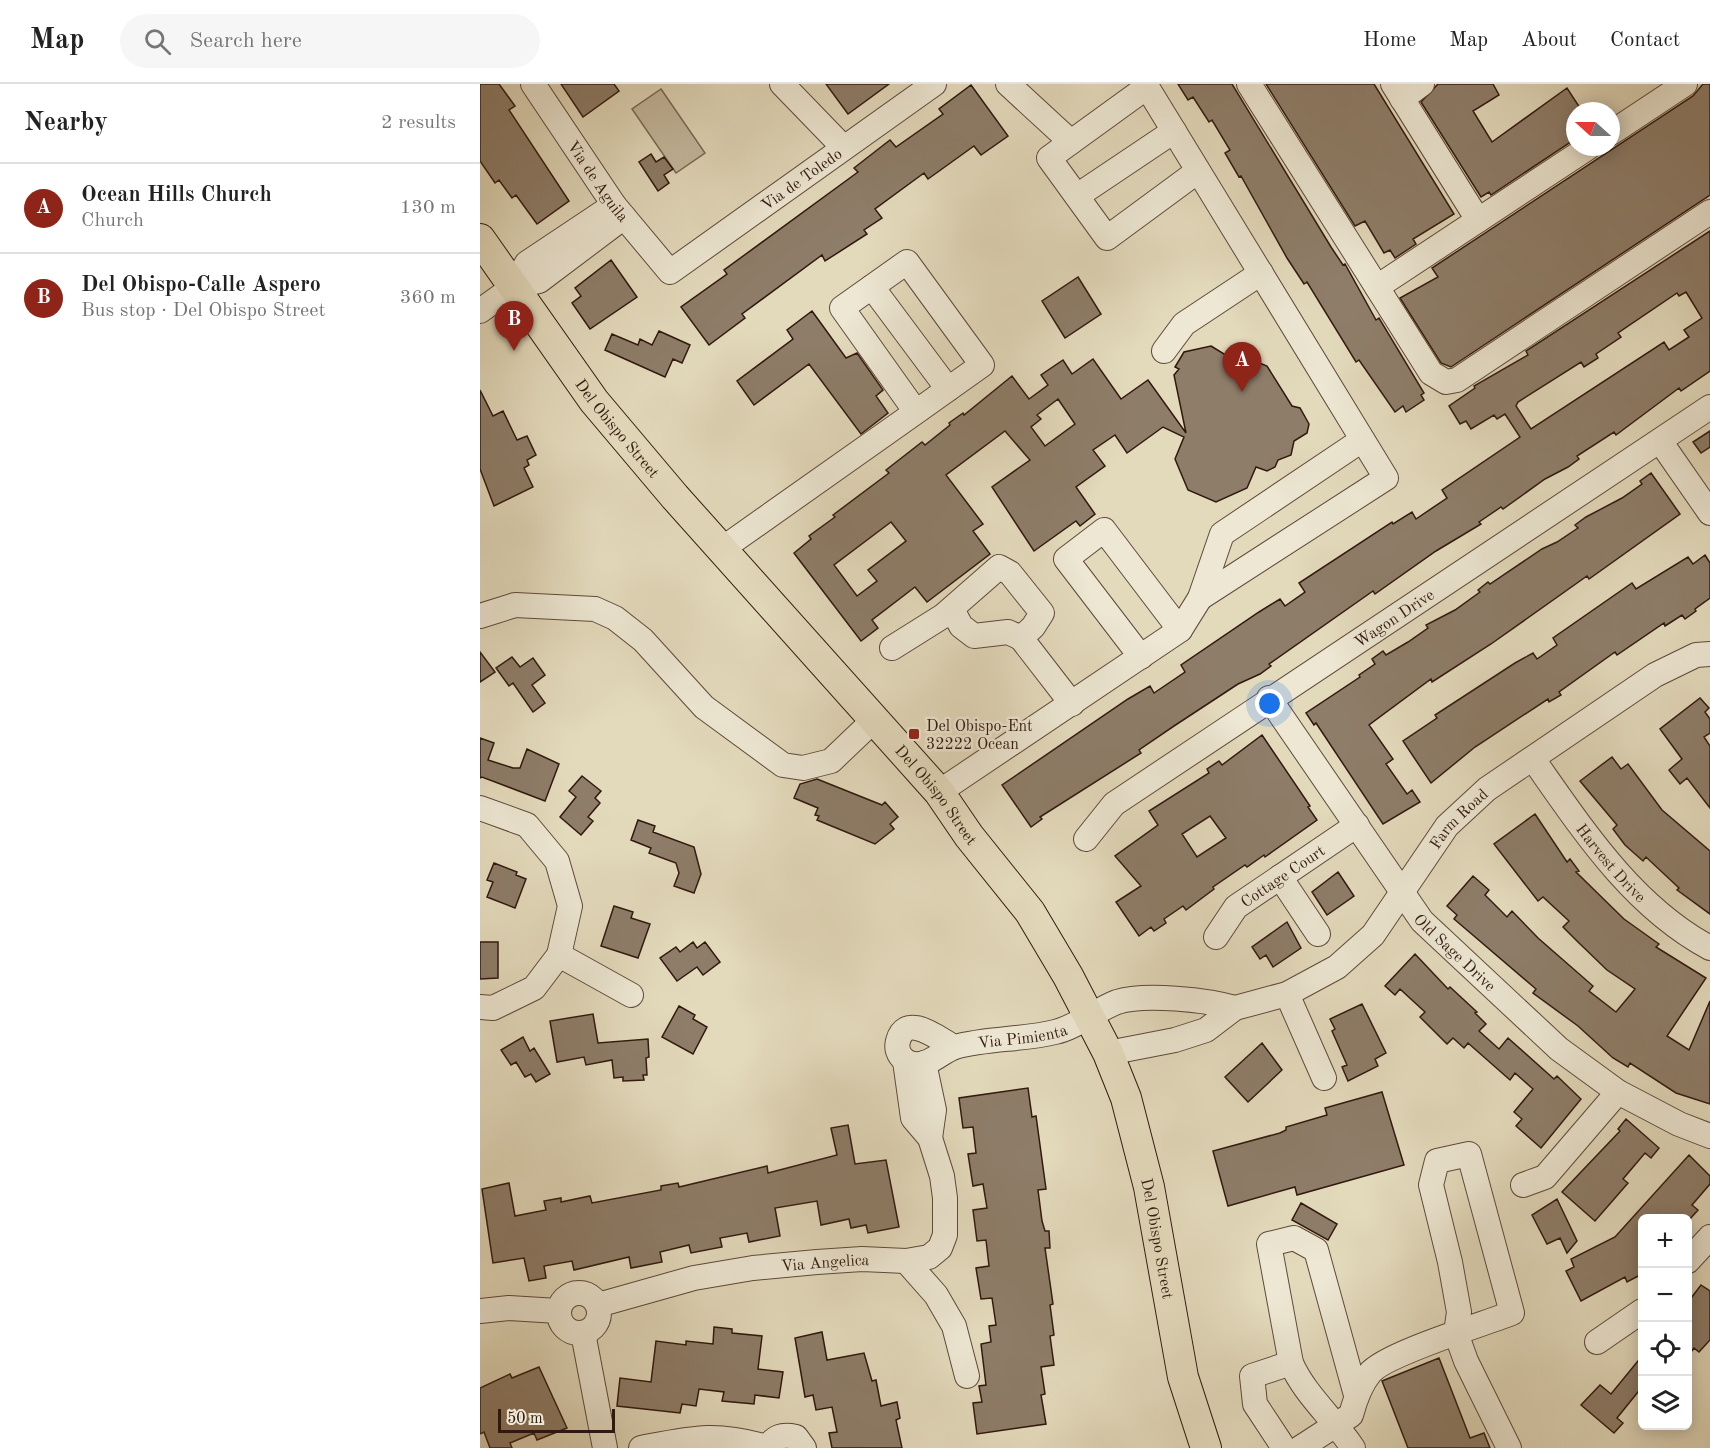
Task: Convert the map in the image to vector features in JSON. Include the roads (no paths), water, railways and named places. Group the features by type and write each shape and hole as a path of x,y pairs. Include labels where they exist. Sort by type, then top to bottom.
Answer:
{"main road":[{"name":"Del Obispo Street","path":"480,239 512,288 594,401 722,549 939,792 969,836 1030,912 1108,1053 1126,1098 1146,1176 1183,1377 1206,1448"}],"street":[{"name":"Via de Aguila","path":"533,84 619,211 670,272"},
{"path":"782,84 843,147"},
{"name":"Via de Toledo","path":"670,272 934,84"},
{"path":"1008,84 1071,142"},
{"path":"1249,84 1431,373 1446,382 1457,380 1710,212"},
{"path":"1422,84 1397,91 1478,220"},
{"path":"1620,127 1685,84"},
{"path":"1198,171 1107,238 1049,158 1147,87 1386,478 1200,598"},
{"path":"1077,196 1174,131"},
{"path":"1377,287 1575,156"},
{"path":"480,311 512,288 527,263 619,211"},
{"path":"722,549 916,412 982,365 907,262 842,308 916,412"},
{"path":"1164,351 1184,324 1261,273"},
{"path":"873,287 948,389"},
{"name":"Wagon Drive","path":"1086,839 1114,804 1269,698 1710,407"},
{"path":"939,792 1180,630 1200,598 1222,534 1362,440"},
{"path":"1660,441 1710,513"},
{"path":"1141,657 1066,559 1104,530 1180,630"},
{"path":"892,648 952,609 999,567 1010,573 1042,613 1022,638"},
{"path":"480,616 515,605 595,609 615,618 644,640 704,707 783,765 803,768 831,761 874,720"},
{"path":"952,609 961,626 974,636 1008,632 1022,638 1072,704"},
{"name":"Farm Road","path":"1108,1053 1175,1040 1206,1030 1235,1008 1287,994 1337,967 1373,936 1447,826 1487,789 1655,675 1696,655 1710,654"},
{"name":"Old Sage Drive","path":"1269,698 1422,921 1559,1049 1618,1092 1679,1124 1710,1136"},
{"name":"Harvest Drive","path":"1533,759 1605,861 1650,905 1710,948"},
{"path":"480,808 527,825 557,861 570,906 559,955 534,988 493,1008 480,1007"},
{"name":"Cottage Court","path":"1216,937 1236,907 1357,825"},
{"path":"1280,877 1318,934"},
{"path":"559,955 631,995"},
{"path":"1287,994 1324,1078"},
{"name":"Farm Road","path":"1088,1015 1119,1001 1156,998 1212,1001 1235,1008"},
{"path":"1171,999 1175,1040"},
{"name":"Via Pimienta","path":"954,1047 933,1037 926,1029 914,1027 904,1031 898,1041 898,1052 914,1062 954,1047 1057,1032 1088,1015"},
{"name":"Via Angelica","path":"598,1305 694,1278 753,1268 862,1259 906,1261 929,1257 940,1248 945,1235 947,1218 942,1176 930,1138 913,1118 914,1062"},
{"path":"1523,1185 1545,1177 1618,1092"},
{"path":"1300,1448 1348,1411 1370,1372 1379,1365 1456,1334 1512,1313 1469,1154 1437,1161 1431,1185 1459,1312 1456,1334 1466,1361 1509,1448"},
{"path":"1692,1257 1710,1236"},
{"path":"1348,1411 1297,1376 1291,1363 1269,1244 1294,1238 1316,1250 1348,1411 1353,1448"},
{"path":"906,1261 936,1296 954,1326 967,1376"},
{"path":"576,1293 589,1295 598,1305 600,1314 597,1323 583,1333 570,1332 561,1323 558,1311 564,1299 576,1293"},
{"path":"480,1311 509,1308 558,1311"},
{"path":"1597,1342 1638,1314"},
{"path":"583,1333 605,1448"},
{"path":"1284,1448 1255,1404 1252,1376 1291,1363"},
{"path":"641,1448 722,1436 767,1448 774,1438 785,1434 796,1437 804,1448"}],"place":[{"name":"Del Obispo-Calle Aspero","path":"514,351"},
{"name":"Ocean Hills Church","path":"1242,392"},
{"name":"Del Obispo-Ent 32222 Ocean","path":"914,734"}]}
